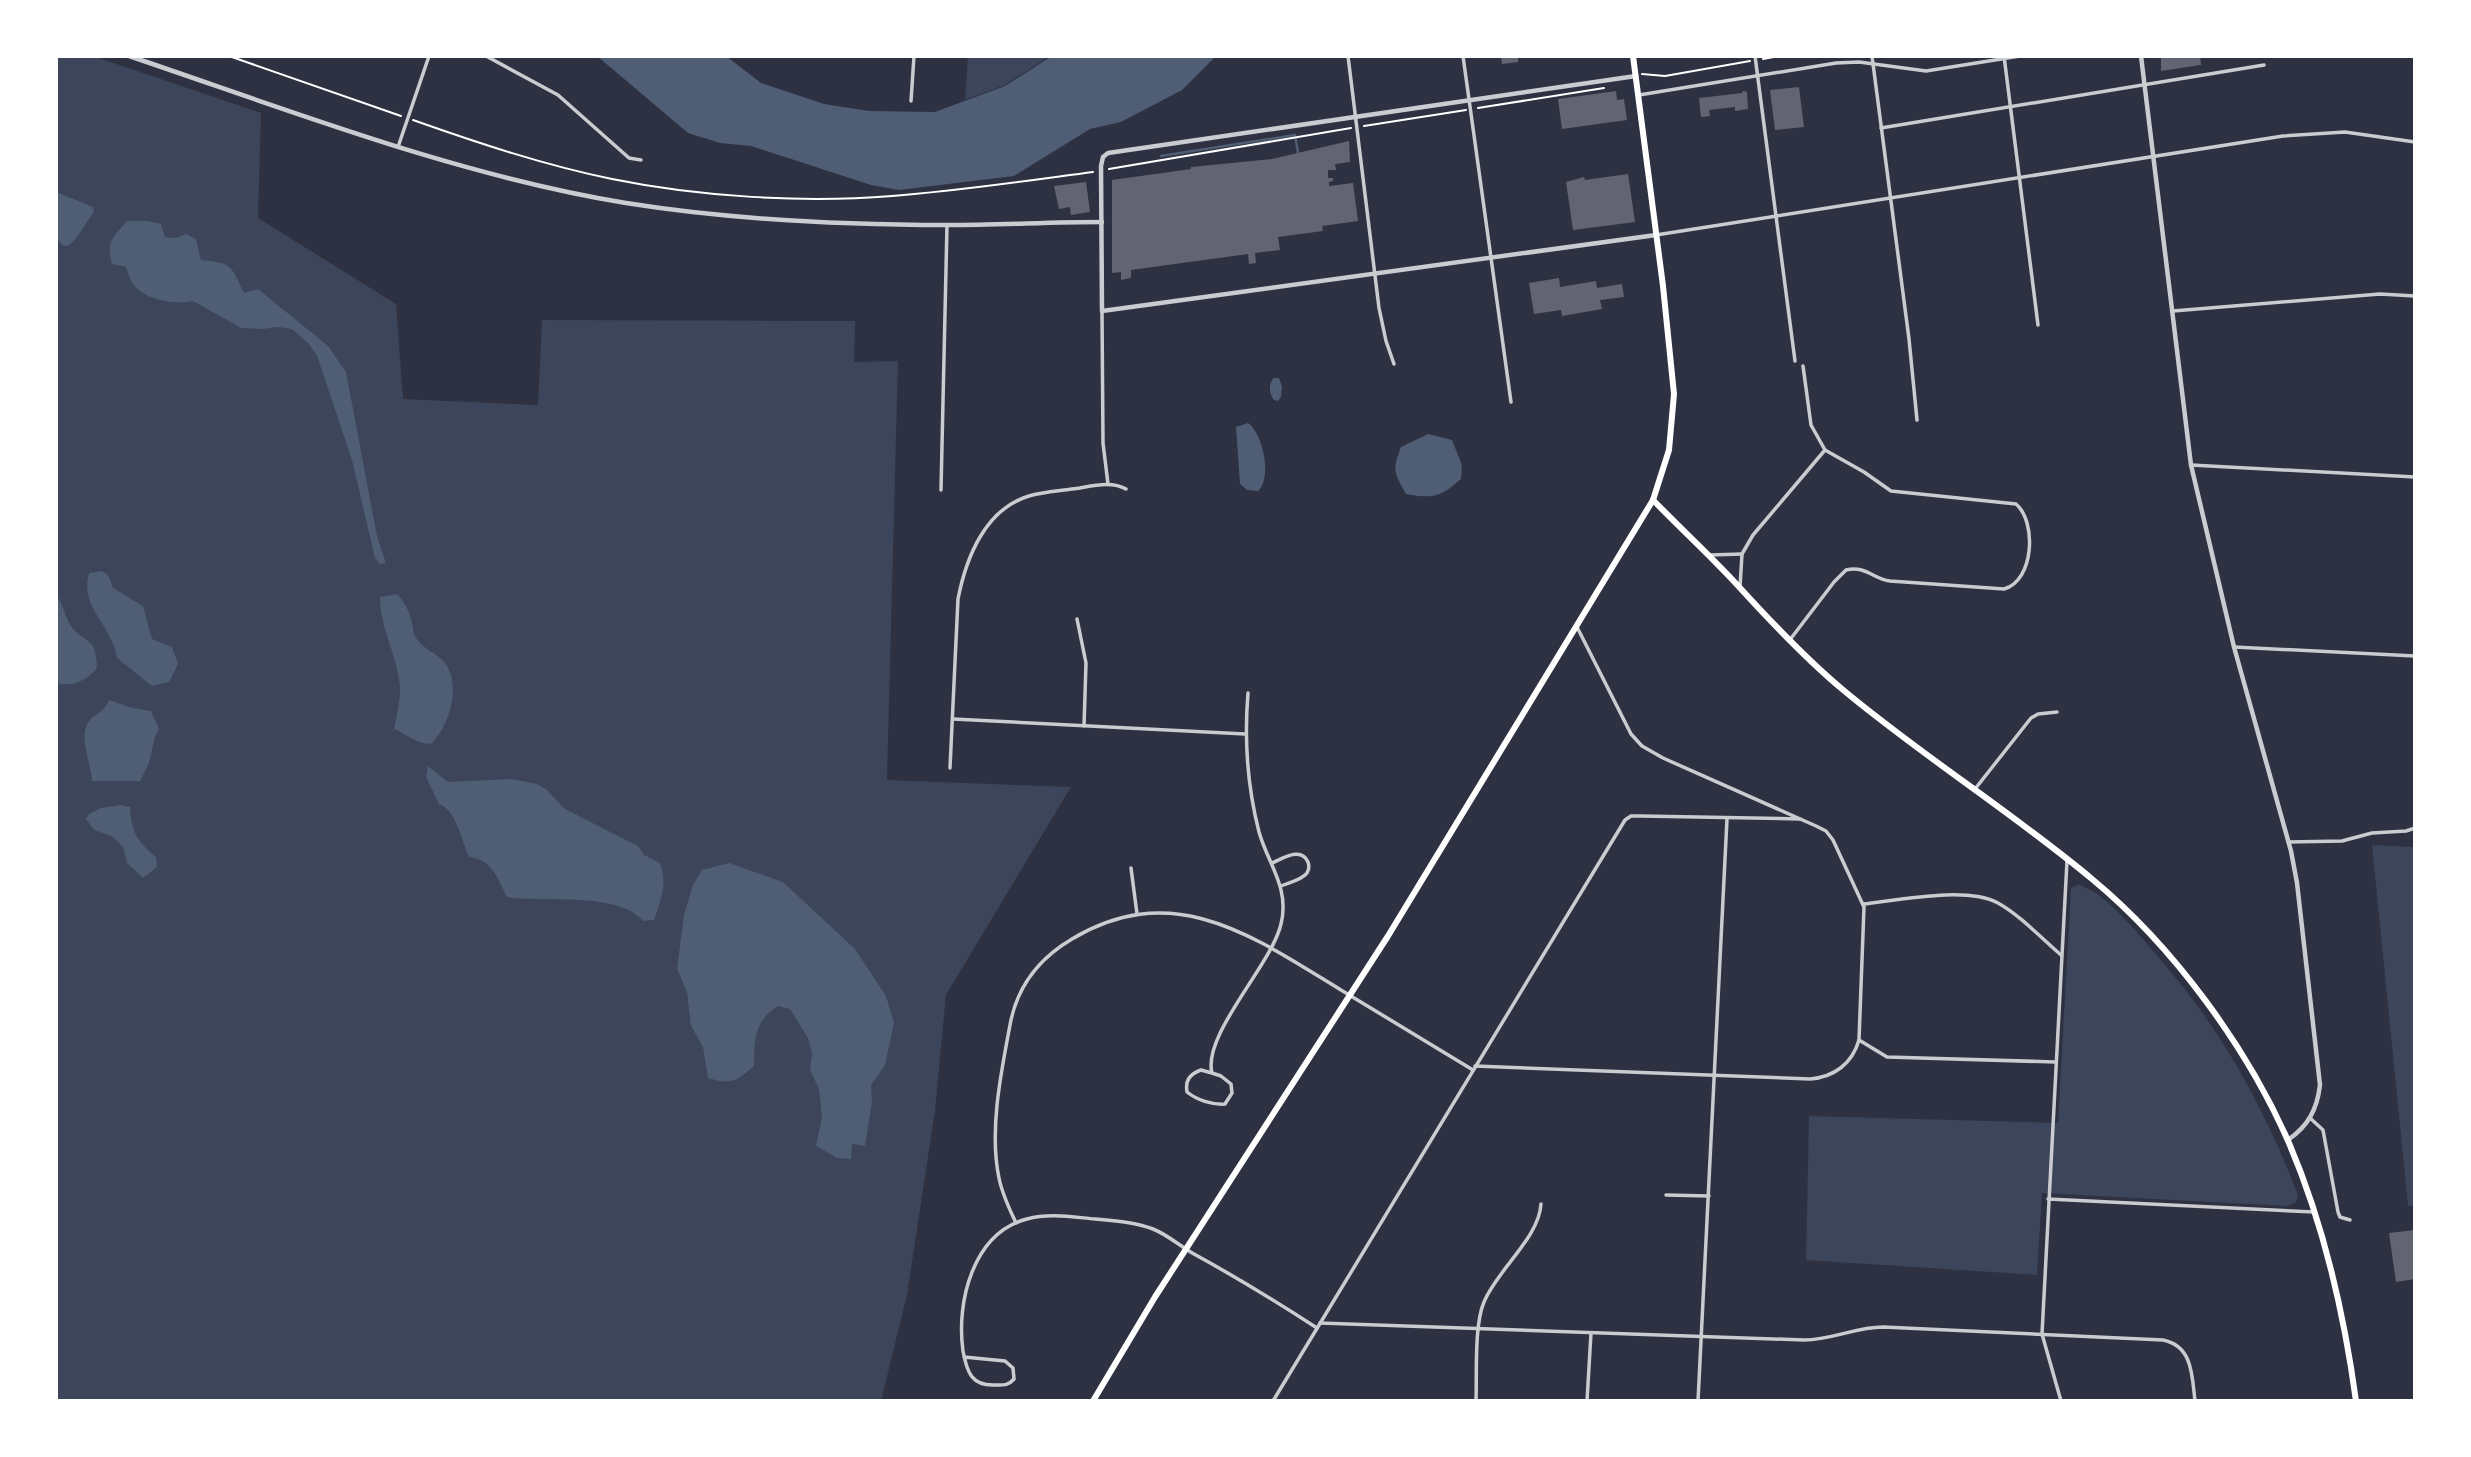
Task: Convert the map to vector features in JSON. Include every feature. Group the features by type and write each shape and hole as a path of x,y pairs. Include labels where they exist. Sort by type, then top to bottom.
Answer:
{"main road":[{"path":"1093,1401 1186,1249 1351,996 1653,500 1669,450 1674,394 1633,56"},
{"path":"1653,500 1740,587 1789,641 1858,702 2067,859 2118,901 2195,986 2238,1050 2288,1140 2314,1212 2334,1280 2347,1338 2356,1401"}],"street":[{"path":"129,56 398,147 519,180 617,201 781,220 947,225 1102,222"},
{"path":"398,147 429,56"},
{"path":"486,56 550,89 629,158 641,160"},
{"path":"911,101 914,56"},
{"path":"1348,56 1382,324 1394,364"},
{"path":"1463,56 1468,110 1511,402"},
{"path":"1872,56 1917,420"},
{"path":"1639,95 1836,63 1873,64 1926,71 2020,56"},
{"path":"2141,56 2191,465 2234,647 2297,883 2319,1066 2319,1094 2310,1118 2302,1130 2288,1140"},
{"path":"2005,57 2038,325"},
{"path":"1755,58 1795,361"},
{"path":"1881,128 2264,65"},
{"path":"1108,484 1103,451 1101,163 1106,154 1636,76"},
{"path":"1102,311 1656,235 2152,156 2323,132 2377,135 2415,142"},
{"path":"941,490 947,225"},
{"path":"2173,311 2380,294 2415,296"},
{"path":"1789,641 1839,576 1848,569 1862,569 1881,580 2004,589 2012,586 2021,577 2028,556 2026,521 2023,511 2016,504 1891,491 1825,450 1811,425 1803,366"},
{"path":"1740,587 1742,554 1764,520 1825,450"},
{"path":"2191,465 2415,477"},
{"path":"950,768 958,599 965,573 985,527 1008,505 1032,495 1108,484 1126,489"},
{"path":"1707,554 1742,554"},
{"path":"1077,619 1086,663 1084,726"},
{"path":"1016,1223 1001,1188 996,1153 997,1107 1014,1005 1029,976 1052,952 1096,926 1137,915 1167,914 1203,918 1225,925 1271,948 1474,1068 1804,1079 1825,1077 1843,1067 1860,1040 1863,904 1833,839 1823,829 1662,758 1642,746 1626,727 1577,627"},
{"path":"2234,647 2415,656"},
{"path":"1212,1073 1212,1056 1220,1036 1271,948 1282,921 1284,903 1281,886 1259,833 1245,734 1248,693"},
{"path":"1975,789 2031,718 2042,713 2057,712"},
{"path":"953,719 1245,734"},
{"path":"1273,1401 1626,819 1634,816 1802,819"},
{"path":"1698,1401 1727,819"},
{"path":"2288,842 2342,841 2372,832 2415,828"},
{"path":"1272,863 1295,854 1302,855 1308,862 1305,875 1281,886"},
{"path":"2061,1401 2042,1334 2067,859"},
{"path":"1131,868 1137,915"},
{"path":"1863,904 1954,895 1986,898 2009,911 2061,955"},
{"path":"1860,1040 1887,1057 2056,1062"},
{"path":"1201,1070 1212,1073 1222,1076 1231,1084 1232,1093 1225,1104 1218,1105 1198,1099 1187,1092 1190,1075 1201,1070"},
{"path":"2310,1118 2323,1130 2337,1212 2340,1217 2350,1220"},
{"path":"1665,1195 1709,1196"},
{"path":"2048,1199 2314,1212"},
{"path":"1476,1401 1479,1329 1485,1299 1538,1221 1541,1204"},
{"path":"964,1357 1005,1361 1013,1368 1014,1379 1005,1385 978,1384 964,1357 963,1322 967,1290 975,1265 990,1241 1016,1223 1030,1218 1053,1216 1133,1224 1159,1232 1317,1328"},
{"path":"1321,1322 1817,1340 1883,1327 2163,1340 2182,1349 2189,1362 2195,1401"},
{"path":"1587,1401 1591,1333"}],"path":[{"path":"229,56 505,152 612,179 722,194 790,198 891,197 1096,172"},
{"path":"1647,75 1665,76 1755,58 1779,56"},
{"path":"1107,170 1614,85"}],"shaded area":[{"path":"56,56 93,56 261,113 258,218 396,304 403,399 538,405 542,320 855,321 854,362 898,361 887,780 1071,787 946,995 935,1111 907,1295 881,1401 56,1401"},
{"path":"597,56 726,56 761,83 824,104 869,111 935,112 1005,86 1052,56 1216,56 1182,90 1121,122 1090,129 1014,176 899,190 871,185 751,146 720,143 688,133"},
{"path":"968,56 1050,56 1005,85 965,100"},
{"path":"56,192 93,207 94,212 68,246 62,245 58,240"},
{"path":"127,221 161,224 165,237 176,238 186,234 196,239 201,260 225,264 233,271 244,293 258,289 328,346 346,372 377,536 386,563 380,564 375,558 352,460 317,356 309,344 292,329 241,328 193,301 169,302 145,294 133,284 126,267 112,264 110,245"},
{"path":"1274,378 1279,378 1282,387 1278,401 1274,400 1270,392"},
{"path":"1248,423 1258,436 1264,456 1265,476 1258,491 1247,490 1240,484 1236,427"},
{"path":"1428,434 1452,440 1462,465 1461,479 1448,490 1436,495 1406,494 1396,471 1401,447"},
{"path":"102,571 108,575 113,588 143,606 152,639 172,647 178,664 169,682 152,686 117,658 110,636 89,597 89,573"},
{"path":"397,594 408,611 416,638 445,663 453,683 448,717 431,744 416,741 394,729 400,685 382,619 380,597"},
{"path":"56,595 71,626 89,641 96,657 97,668 84,680 74,683 56,683"},
{"path":"109,700 151,711 159,729 149,763 140,781 92,781 85,741 86,726"},
{"path":"428,766 448,782 511,779 537,784 546,789 565,809 638,846 644,855 660,863 662,870 663,892 654,920 643,921 617,905 599,902 507,897 489,866 469,857 454,819 439,804 426,777"},
{"path":"121,805 130,807 136,835 156,857 157,867 143,878 127,863 123,847 112,836 94,830 86,819 89,814 101,808"},
{"path":"2372,845 2415,847 2415,1206 2408,1206"},
{"path":"729,863 783,882 855,949 886,996 894,1023 885,1065 871,1085 872,1102 865,1146 852,1144 851,1159 837,1158 816,1146 822,1117 819,1089 810,1070 812,1053 808,1038 790,1009 778,1006 764,1018 755,1040 754,1066 733,1081 708,1078 703,1047 691,1026 687,992 677,969 684,915 693,885 702,870"},
{"path":"2079,884 2103,898 2131,926 2178,980 2219,1037 2270,1128 2298,1195 2296,1202 2287,1206 2042,1193 2037,1275 1806,1260 1809,1116 2058,1123 2071,888"}],"building":[{"path":"1501,56 1518,56 1518,62 1502,64"},
{"path":"2161,56 2200,56 2201,65 2161,71"},
{"path":"1799,87 1804,127 1775,130 1770,90"},
{"path":"1616,91 1617,100 1624,99 1627,120 1562,129 1558,99"},
{"path":"1747,92 1748,109 1735,111 1735,107 1709,110 1710,116 1701,117 1699,98"},
{"path":"1349,141 1350,162 1335,164 1336,170 1328,170 1328,178 1333,178 1329,186 1353,183 1358,221 1322,226 1323,231 1278,237 1280,250 1255,253 1256,263 1249,264 1248,254 1131,270 1131,278 1121,280 1121,272 1112,273 1112,180 1191,167 1272,159"},
{"path":"1628,174 1635,222 1573,230 1566,182 1584,177 1585,180"},
{"path":"1086,182 1090,212 1071,215 1070,207 1059,209 1054,186"},
{"path":"1559,278 1560,287 1596,281 1597,288 1622,284 1624,297 1600,300 1602,309 1562,316 1561,310 1534,314 1529,283"},
{"path":"2415,1230 2415,1279 2396,1282 2389,1233"}],"waterway":[{"path":"1161,156 1295,135 1298,153"}]}
